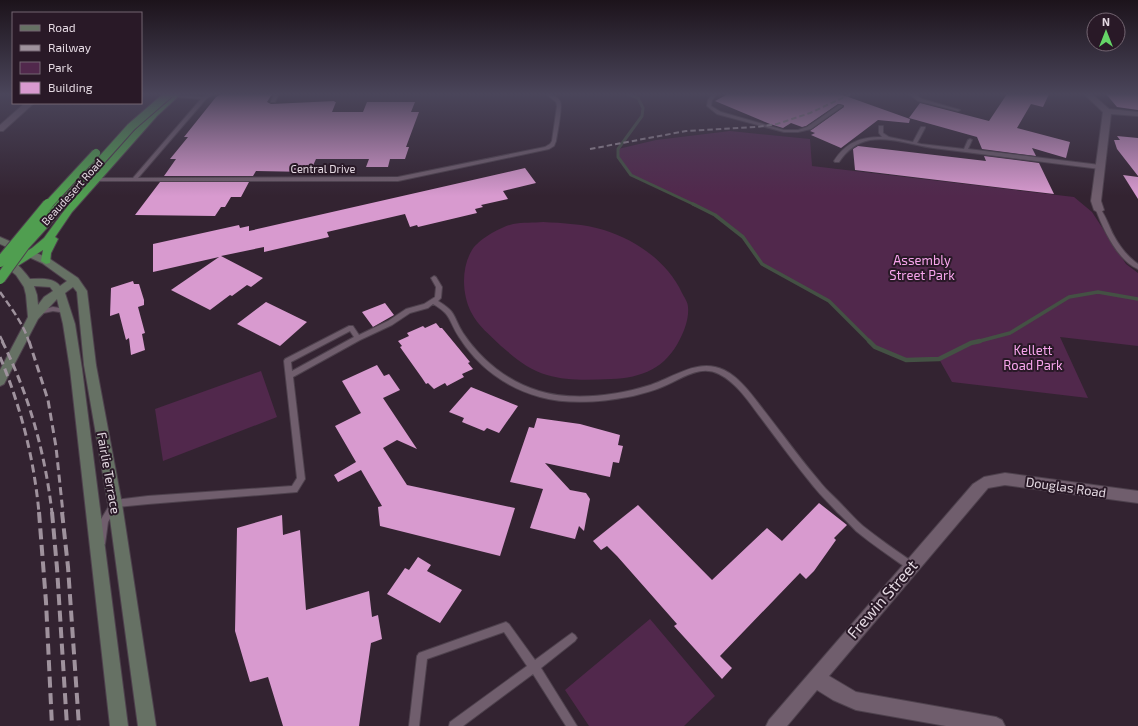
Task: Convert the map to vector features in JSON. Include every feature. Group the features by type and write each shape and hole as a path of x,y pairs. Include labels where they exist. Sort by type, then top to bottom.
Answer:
{"highway":[{"name":"Beaudesert Road","path":"0,262 36,217 120,128"},
{"name":"Beaudesert Road","path":"0,279 24,246 130,128"},
{"path":"27,252 44,244 69,210 142,128"},
{"path":"12,265 27,252 86,184 96,180"},
{"path":"46,261 46,253 55,236 54,232"}],"street":[{"path":"1099,210 1096,201 1105,128"},
{"name":"Fairlie Terrace","path":"0,240 46,261 74,281 82,291 90,364 115,504 148,726"},
{"path":"0,257 22,274 32,292 31,310 36,314"},
{"path":"0,381 36,314 48,300 74,281"},
{"path":"26,283 48,282 53,284 59,292"},
{"name":"Fairlie Terrace","path":"59,292 66,311 76,368 119,726"},
{"name":"Douglas Road","path":"994,480 1005,479 1138,497"},
{"name":"Frewin Street","path":"775,726 978,488 984,483 994,480"},
{"path":"816,677 840,695 856,701 996,726"}],"lane":[{"path":"134,179 178,128"},
{"name":"Central Drive","path":"96,180 398,179 547,148 554,141 556,128"},
{"path":"773,128 784,131 798,131 810,128"},
{"path":"881,128 881,133 886,138"},
{"path":"914,144 924,128"},
{"path":"837,161 842,152 852,144 863,140 886,138 914,144 965,151 1100,167"},
{"path":"965,151 970,140"},
{"path":"1006,156 1008,150"},
{"path":"1099,210 1103,220 1121,251 1131,263 1138,267"},
{"path":"290,376 358,338 390,323 408,311 426,306 438,298 439,287 434,278"},
{"path":"432,301 448,312 461,335 480,360 505,380 540,395 577,400 631,394 659,385 686,371 713,369 727,375 741,387 818,486 859,528 911,566"},
{"path":"36,314 53,309 66,311"},
{"path":"99,560 104,521 115,504 155,499 294,489 301,479 290,376 287,361 351,328 358,338"},
{"path":"414,726 422,656 506,627 572,726"},
{"path":"454,726 572,638"}],"green space":[{"name":"Assembly Street Park","path":"730,131 810,139 812,166 1074,197 1092,212 1126,264 1138,273 1138,346 1060,337 1088,398 952,382 939,359 906,360 875,347 829,301 762,264 743,237 715,215 631,175 618,157 618,149 656,140"},
{"path":"543,222 589,226 616,234 639,246 660,262 668,271 687,301 688,315 680,339 668,357 660,364 643,374 622,378 578,380 555,377 540,373 522,363 501,346 481,326 471,312 464,289 464,273 468,257 472,250 485,238 513,224"},
{"path":"261,371 277,417 163,461 155,409"},
{"path":"650,619 715,696 684,726 589,726 565,690"}],"building":[{"path":"191,128 413,128 406,147 409,147 405,159 390,159 388,167 366,167 369,159 316,159 310,172 256,171 253,176 164,176 176,159 170,159 188,137 184,137"},
{"path":"814,128 868,128 841,148 811,135 815,133 810,131"},
{"path":"944,128 1017,128 1070,142 1066,158 1032,148 1036,156 982,149 977,137"},
{"path":"1117,136 1138,138 1138,176 1117,149 1114,140 1120,140"},
{"path":"858,146 986,161 984,156 1039,163 1054,194 855,170 853,149"},
{"path":"525,168 536,183 503,191 508,199 481,205 483,207 475,209 477,213 418,227 417,225 410,227 405,214 327,232 329,237 264,252 264,247 221,256 263,278 251,287 247,285 232,296 230,295 210,310 171,290 219,257 153,272 153,244 239,225 240,228 249,226 249,231"},
{"path":"1123,175 1138,177 1138,199"},
{"path":"160,182 249,182 241,197 231,197 225,207 221,207 215,216 135,215"},
{"path":"133,281 134,284 139,284 144,300 144,305 138,307 145,333 142,334 145,350 131,355 129,338 126,340 119,313 110,316 111,288"},
{"path":"266,302 307,322 280,346 237,324"},
{"path":"385,303 394,315 373,327 362,312"},
{"path":"436,323 440,328 442,328 470,362 468,363 473,369 462,374 464,377 447,386 445,383 434,389 428,383 426,384 400,347 402,346 398,341 409,336 407,333 423,326 425,328"},
{"path":"377,365 384,376 389,374 400,390 383,398 417,449 397,440 383,448 407,485 515,508 500,556 380,526 378,507 382,506 361,470 338,482 334,475 356,462 335,426 361,413 342,381"},
{"path":"471,387 518,406 499,433 487,428 484,431 462,422 464,418 449,412"},
{"path":"537,418 580,424 620,435 618,445 623,446 619,463 613,462 610,477 545,463 570,490 586,493 590,499 584,531 579,526 575,539 530,528 543,489 510,482 529,427 534,428"},
{"path":"819,503 847,525 834,538 836,540 814,571 806,579 800,573 720,656 732,668 722,679 674,626 677,624 617,556 607,546 601,550 593,541 638,505 712,580 767,528 782,541"},
{"path":"282,515 283,535 300,530 306,610 369,591 372,617 378,615 382,639 371,643 359,726 283,726 268,677 250,682 235,631 237,528"},
{"path":"418,557 431,565 427,571 462,590 440,623 387,594 405,568 409,570"}],"waterway":[{"path":"633,128 618,149 618,157 631,175 695,205"},
{"path":"695,205 715,215 743,237 762,264 829,301 875,347 906,360 939,359 971,343 979,341"},
{"path":"979,341 1010,333 1069,297 1098,292 1138,299"}],"railway":[{"path":"590,149 686,131 741,128"},
{"path":"0,292 20,322 29,342"},
{"path":"0,336 3,342"},
{"path":"2,341 12,361 28,403 45,468 52,513"},
{"path":"29,341 48,400 56,447 63,513"},
{"path":"0,357 8,376 26,434 34,473 39,513"},
{"path":"39,512 46,602 52,726"},
{"path":"52,512 67,726"},
{"path":"62,512 68,567 79,726"}],"park label":[{"name":"Kellett Road Park","path":"1033,358"}]}
